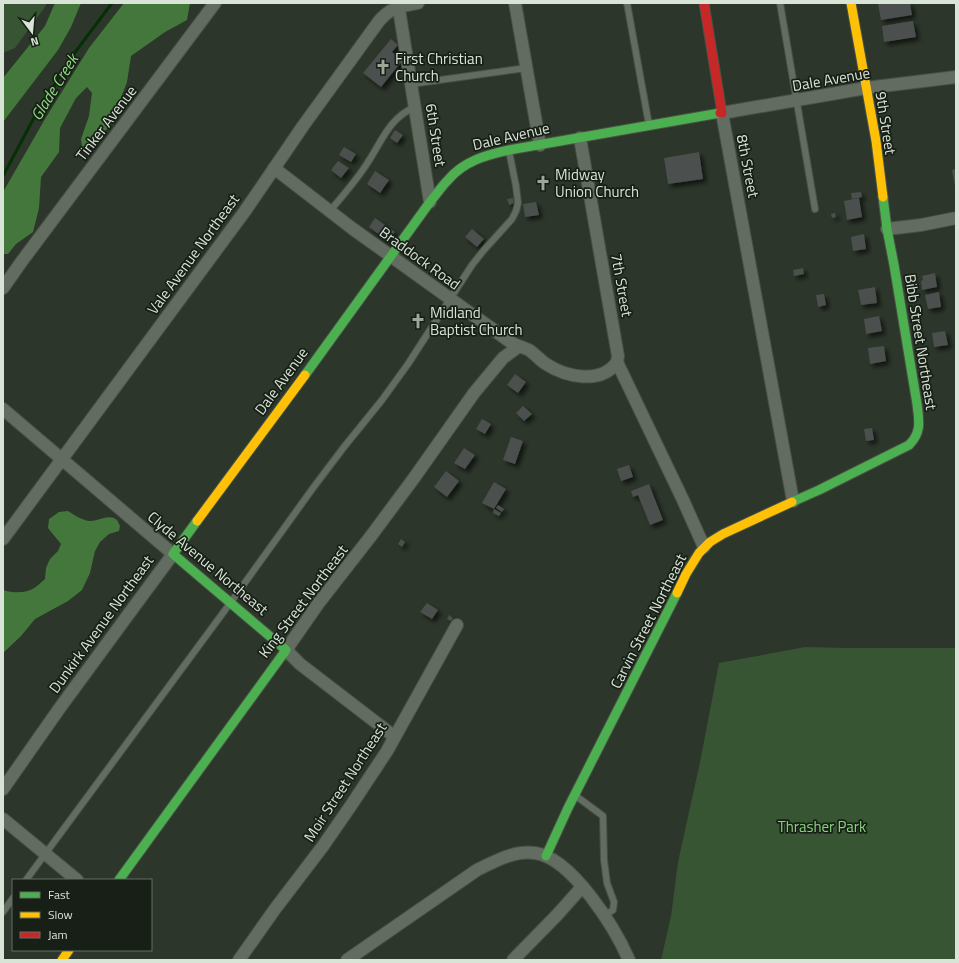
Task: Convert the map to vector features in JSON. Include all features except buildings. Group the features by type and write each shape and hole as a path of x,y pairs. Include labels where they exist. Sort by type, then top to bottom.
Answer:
{"street":[{"name":"Tinker Avenue","path":"3,288 215,3"},
{"name":"Vale Avenue Northeast","path":"3,539 240,217 303,126 379,21 398,5 418,3"},
{"path":"515,3 540,145"},
{"name":"8th Street","path":"704,3 722,113 793,501"},
{"name":"9th Street","path":"852,3 876,140 887,229 891,248"},
{"name":"6th Street","path":"398,5 430,202"},
{"name":"Dale Avenue","path":"227,480 430,202 450,177 471,160 484,155 509,150 866,88 956,77"},
{"name":"7th Street","path":"580,138 611,311 618,356 617,362 704,547"},
{"name":"Braddock Road","path":"274,168 450,299 518,347 529,350 546,364 573,376 586,377 605,373 614,367 617,362"},
{"path":"887,229 921,225 956,218"},
{"name":"Bibb Street Northeast","path":"891,248 917,404 919,425 918,432 914,440"},
{"name":"King Street Northeast","path":"120,879 152,832 286,650 318,604 414,478 474,393 503,358 518,347"},
{"name":"Clyde Avenue Northeast","path":"3,409 231,602 300,664 395,737"},
{"name":"Carvin Street Northeast","path":"546,856 686,574 704,547 723,534 818,490 909,445 914,440"},
{"name":"Dunkirk Avenue Northeast","path":"3,789 59,709 227,480"},
{"name":"Moir Street Northeast","path":"239,960 331,834 387,751 457,625"},
{"path":"3,819 76,879"},
{"path":"347,960 477,870 514,854 522,853 535,853 546,856 566,870 582,886 612,927 629,960"},
{"path":"513,960 557,915 582,886"},
{"path":"62,960 68,951"}],"lane":[{"path":"627,3 650,126"},
{"path":"780,3 814,209"},
{"path":"411,84 526,68"},
{"path":"330,211 352,185 392,124 399,116 415,107"},
{"path":"27,879 344,447 382,400 408,364 472,265 512,219 518,203 509,150"},
{"path":"575,795 603,816 604,860 607,883 614,902 613,910 604,916"},
{"path":"3,912 12,899"}],"green space":[{"path":"3,3 47,3 15,48 3,53"},
{"path":"55,3 81,3 71,27 58,50 3,122 3,78 45,26"},
{"path":"124,3 190,3 187,20 165,32 131,56 127,82 111,124 90,148 82,148 81,139 89,116 92,93 87,87 76,98 60,128 59,152 41,177 39,208 33,232 16,244 8,254 3,254 3,192 45,119 89,48"},
{"path":"68,511 75,516 89,521 110,517 114,518 120,526 119,531 109,534 100,542 95,551 90,573 82,590 68,601 35,619 21,636 3,653 3,589 12,592 23,592 34,588 45,579 46,568 50,559 58,551 61,544 48,528 49,519 59,512"},
{"name":"Thrasher Park","path":"805,647 956,648 956,960 661,960 671,916 678,862 700,762 719,663"}],"waterway":[{"name":"Glade Creek","path":"3,176 36,114 76,51 112,3"}],"traffic: fast":[{"path":"305,375 430,202 454,173 468,163 492,154 509,150 720,113"},
{"path":"792,502 909,445 918,431 919,421 917,404 887,229 883,197"},
{"path":"120,879 286,650 173,554 197,521"},
{"path":"546,856 568,808 677,593"}],"traffic: slow":[{"path":"851,3 876,141 883,197"},
{"path":"197,521 305,375"},
{"path":"677,593 686,574 699,553 710,542 723,534 792,502"},
{"path":"62,960 68,951"}],"traffic: jam":[{"path":"704,3 722,113 720,113"}],"place":[{"name":"First Christian Church","path":"383,67"},
{"name":"Midway Union Church","path":"543,183"},
{"name":"Midland Baptist Church","path":"418,321"}]}
